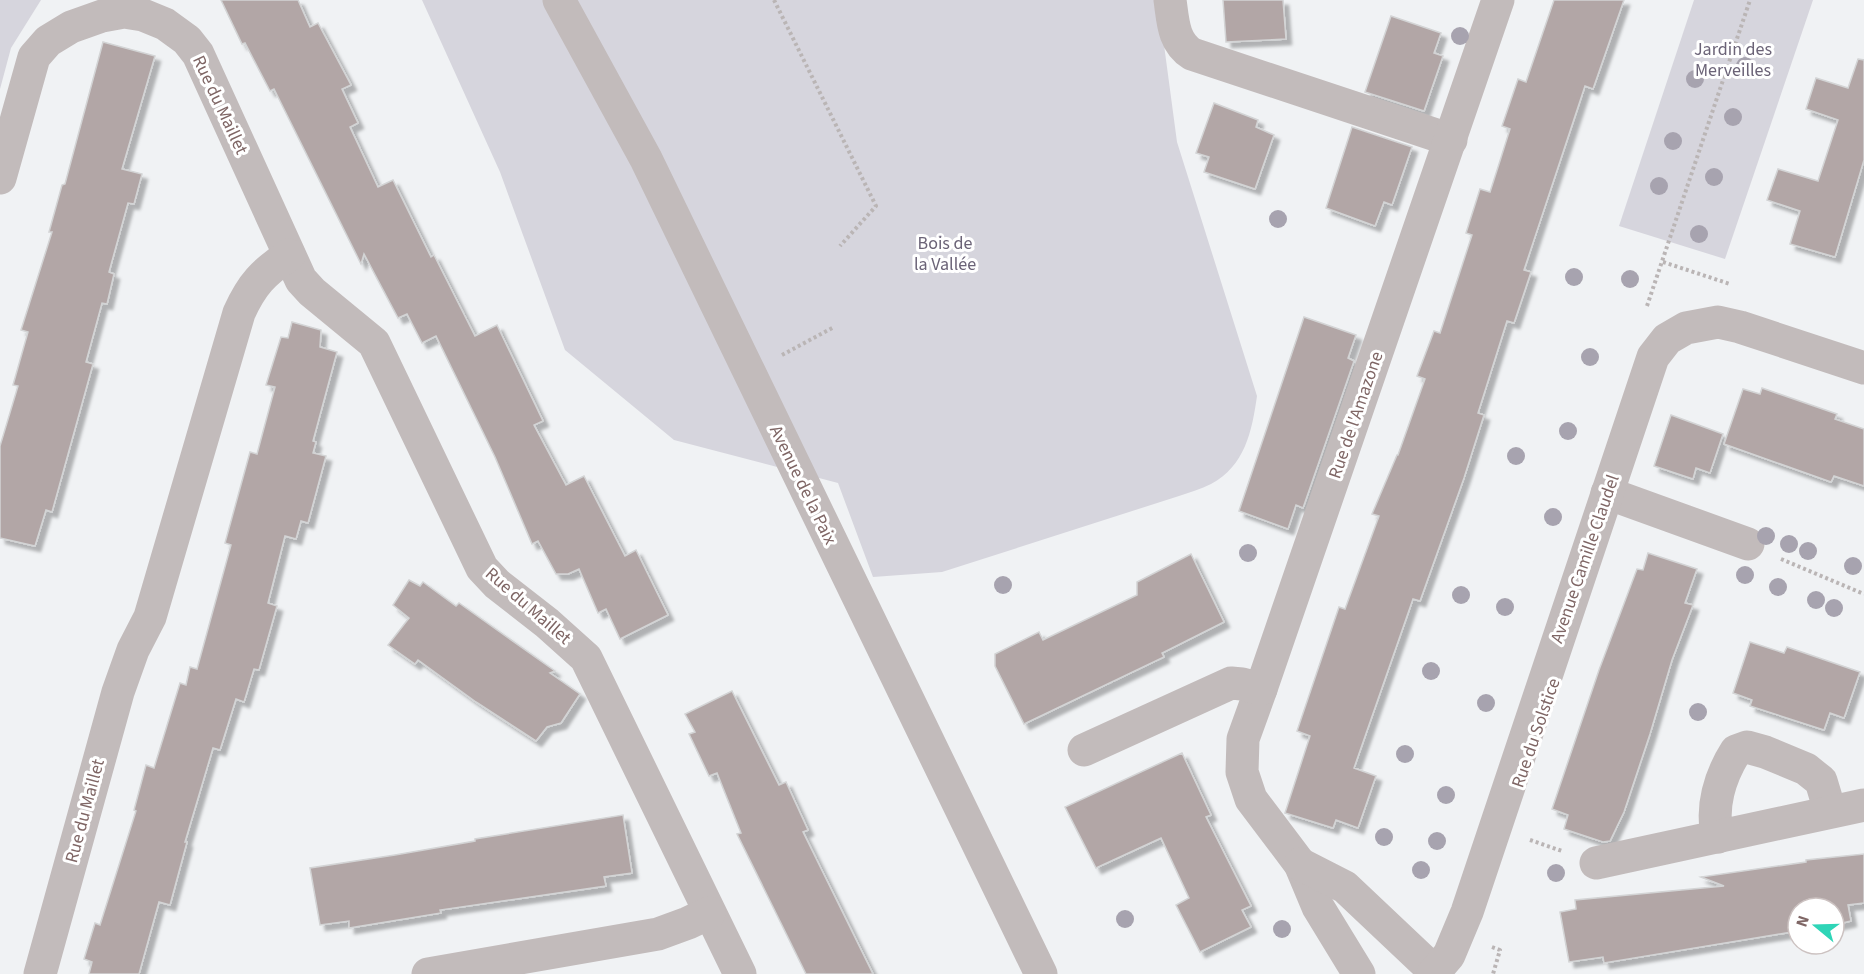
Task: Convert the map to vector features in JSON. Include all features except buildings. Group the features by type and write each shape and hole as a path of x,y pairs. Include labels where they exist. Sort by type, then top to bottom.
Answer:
{"street":[{"name":"Avenue de la Paix","path":"559,0 646,159 1041,974"},
{"path":"1170,0 1176,36 1183,48 1192,54 1451,140"},
{"name":"Rue de l'Amazone","path":"1359,974 1318,908 1300,864 1251,799 1242,772 1244,739 1498,0"},
{"name":"Rue du Maillet","path":"0,178 34,57 48,41 71,27 102,16 124,12 143,15 165,24 187,40 198,54 302,280 312,292 374,343 482,568 497,584 547,623 586,658 740,974"},
{"name":"Rue du Maillet","path":"40,974 118,692 133,650 150,617 239,313 256,281 268,269 289,255"},
{"name":"Avenue Camille Claudel","path":"1434,973 1449,955 1467,912 1653,357 1667,339 1686,328 1718,322 1863,363"},
{"path":"1607,493 1748,544"},
{"path":"1084,750 1231,683 1262,689"},
{"path":"1718,837 1714,823 1714,809 1720,785 1736,751 1747,747 1806,769 1821,781 1830,811"},
{"path":"1596,863 1864,805"},
{"path":"1300,864 1345,887 1434,973"},
{"path":"428,974 658,934 709,913"}],"path":[{"path":"774,0 876,206 840,246"},
{"path":"798,346 834,327"},
{"path":"1748,544 1864,594"},
{"path":"1495,828 1596,863"},
{"path":"1489,946 1500,950 1493,974"}],"green space":[{"path":"0,0 41,0 11,48 0,89"},
{"name":"Bois de la Vallée","path":"422,0 1158,0 1177,142 1257,396 1249,434 1239,457 1232,468 1211,484 1179,496 942,572 873,577 838,483 674,440 565,350 500,172"},
{"name":"Jardin des Merveilles","path":"1694,0 1813,0 1725,259 1619,226"}]}
